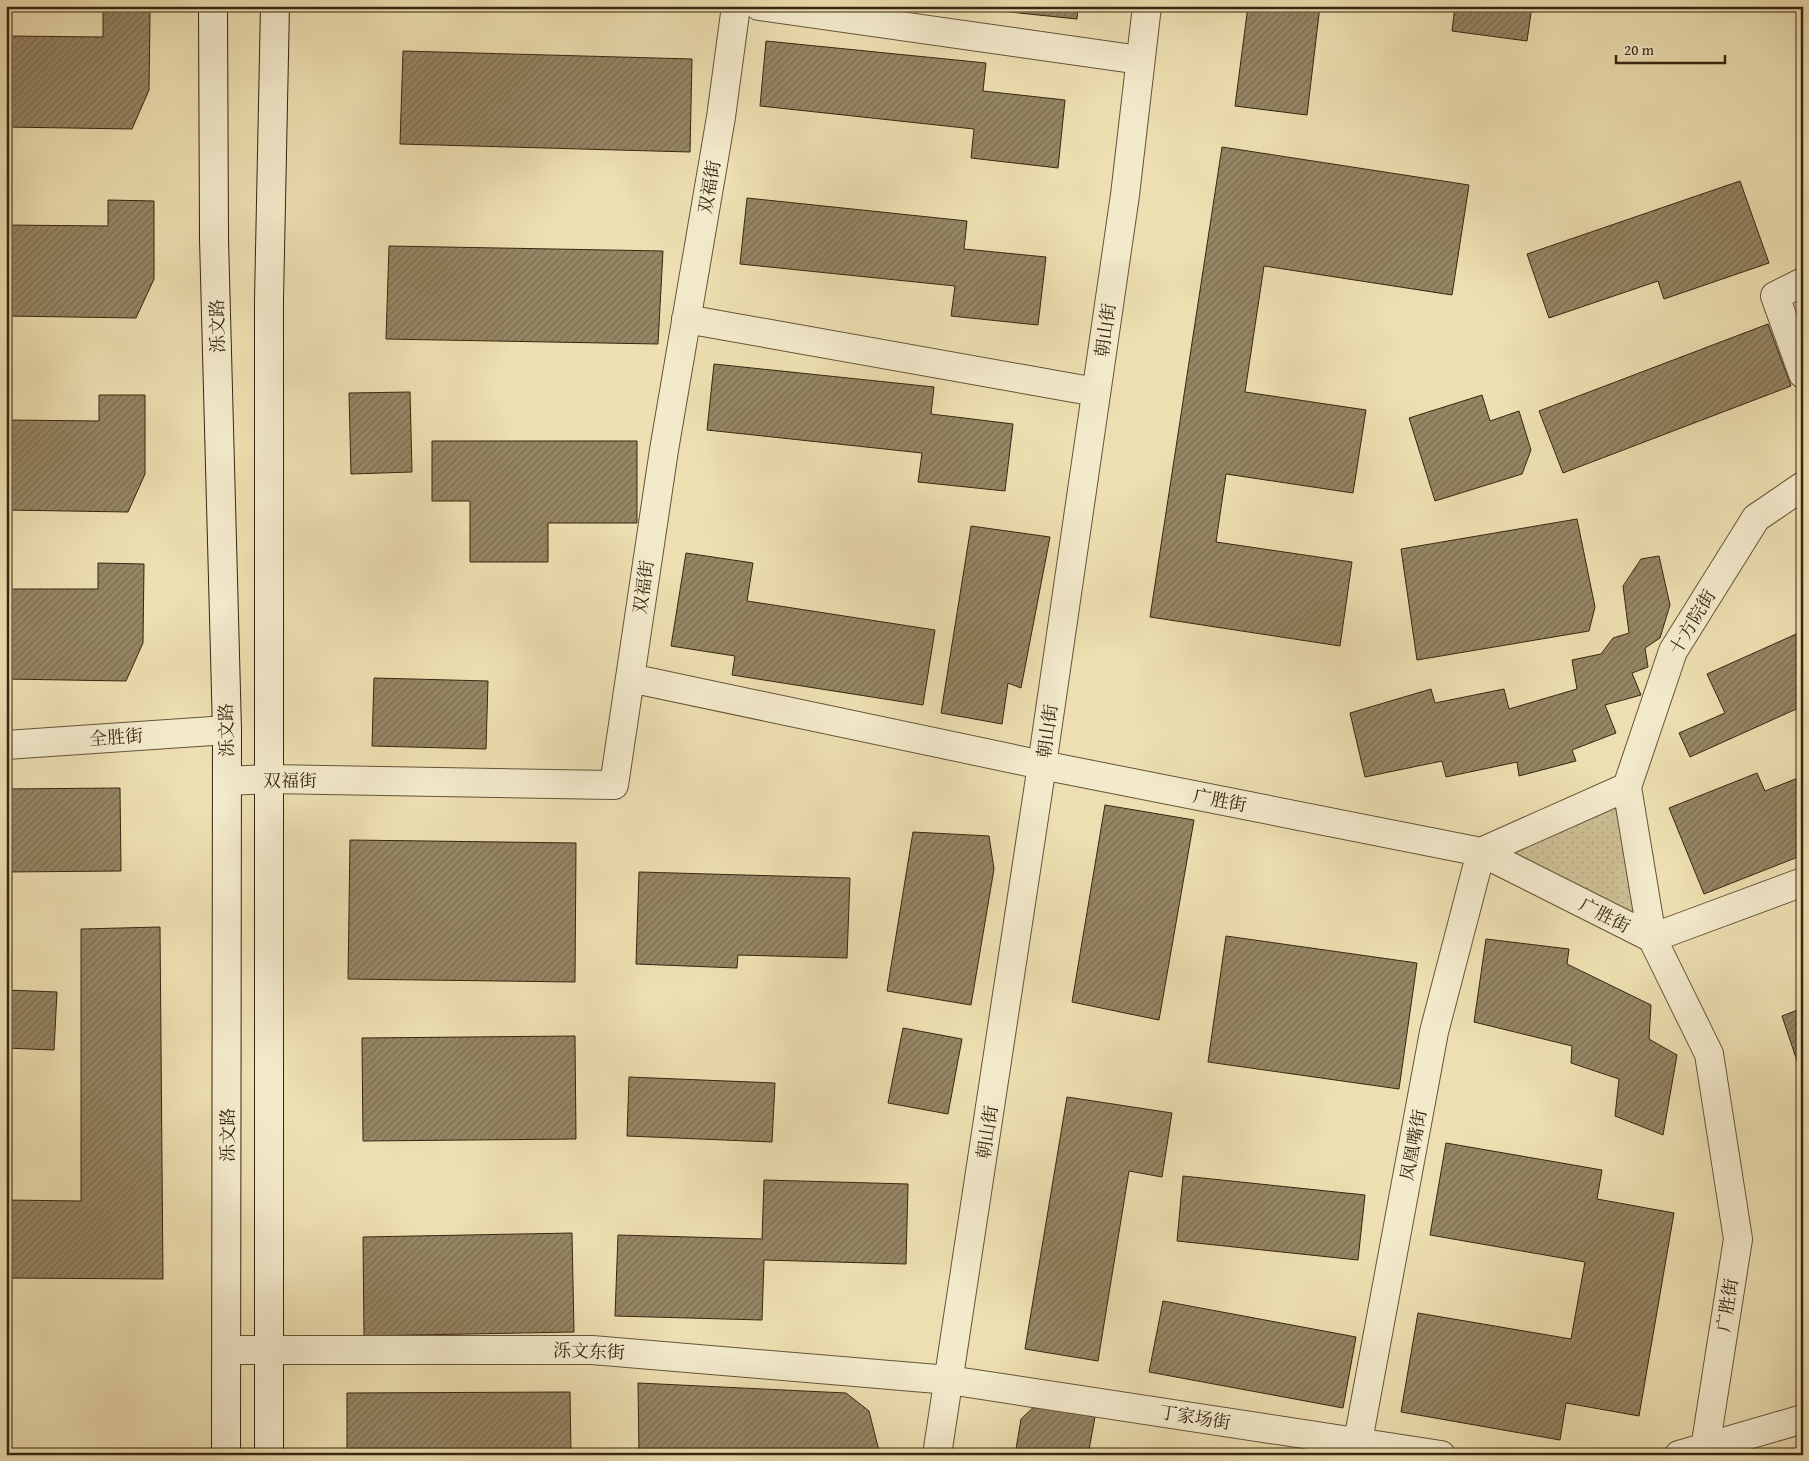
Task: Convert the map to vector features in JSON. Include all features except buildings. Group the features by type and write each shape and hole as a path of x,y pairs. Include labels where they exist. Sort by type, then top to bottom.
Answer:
{"street":[{"name":"泺文路","path":"213,6 214,239 226,730 226,1455"},
{"path":"269,1455 269,300 274,6"},
{"name":"双福街","path":"226,781 269,779 614,785 664,450 721,117 736,6"},
{"path":"759,6 1140,60"},
{"name":"朝山街","path":"937,1455 1042,765 1125,195 1147,6"},
{"path":"1803,282 1775,296 1803,374"},
{"path":"686,319 1096,392"},
{"name":"十方院街","path":"1652,938 1627,787 1673,651 1756,518 1803,486"},
{"name":"广胜街","path":"630,678 1042,765 1481,852 1652,938 1709,1054 1738,1239 1696,1452"},
{"name":"全胜街","path":"6,745 226,730"},
{"path":"1481,852 1627,787"},
{"name":"凤凰嘴街","path":"1358,1442 1434,1032 1481,852"},
{"path":"1652,938 1803,882"},
{"name":"泺文东街","path":"227,1350 592,1350 949,1380"},
{"name":"丁家场街","path":"949,1380 1429,1454"},
{"path":"1696,1452 1803,1419"}],"shaded area":[{"path":"1614,801 1641,923 1504,848"}]}
